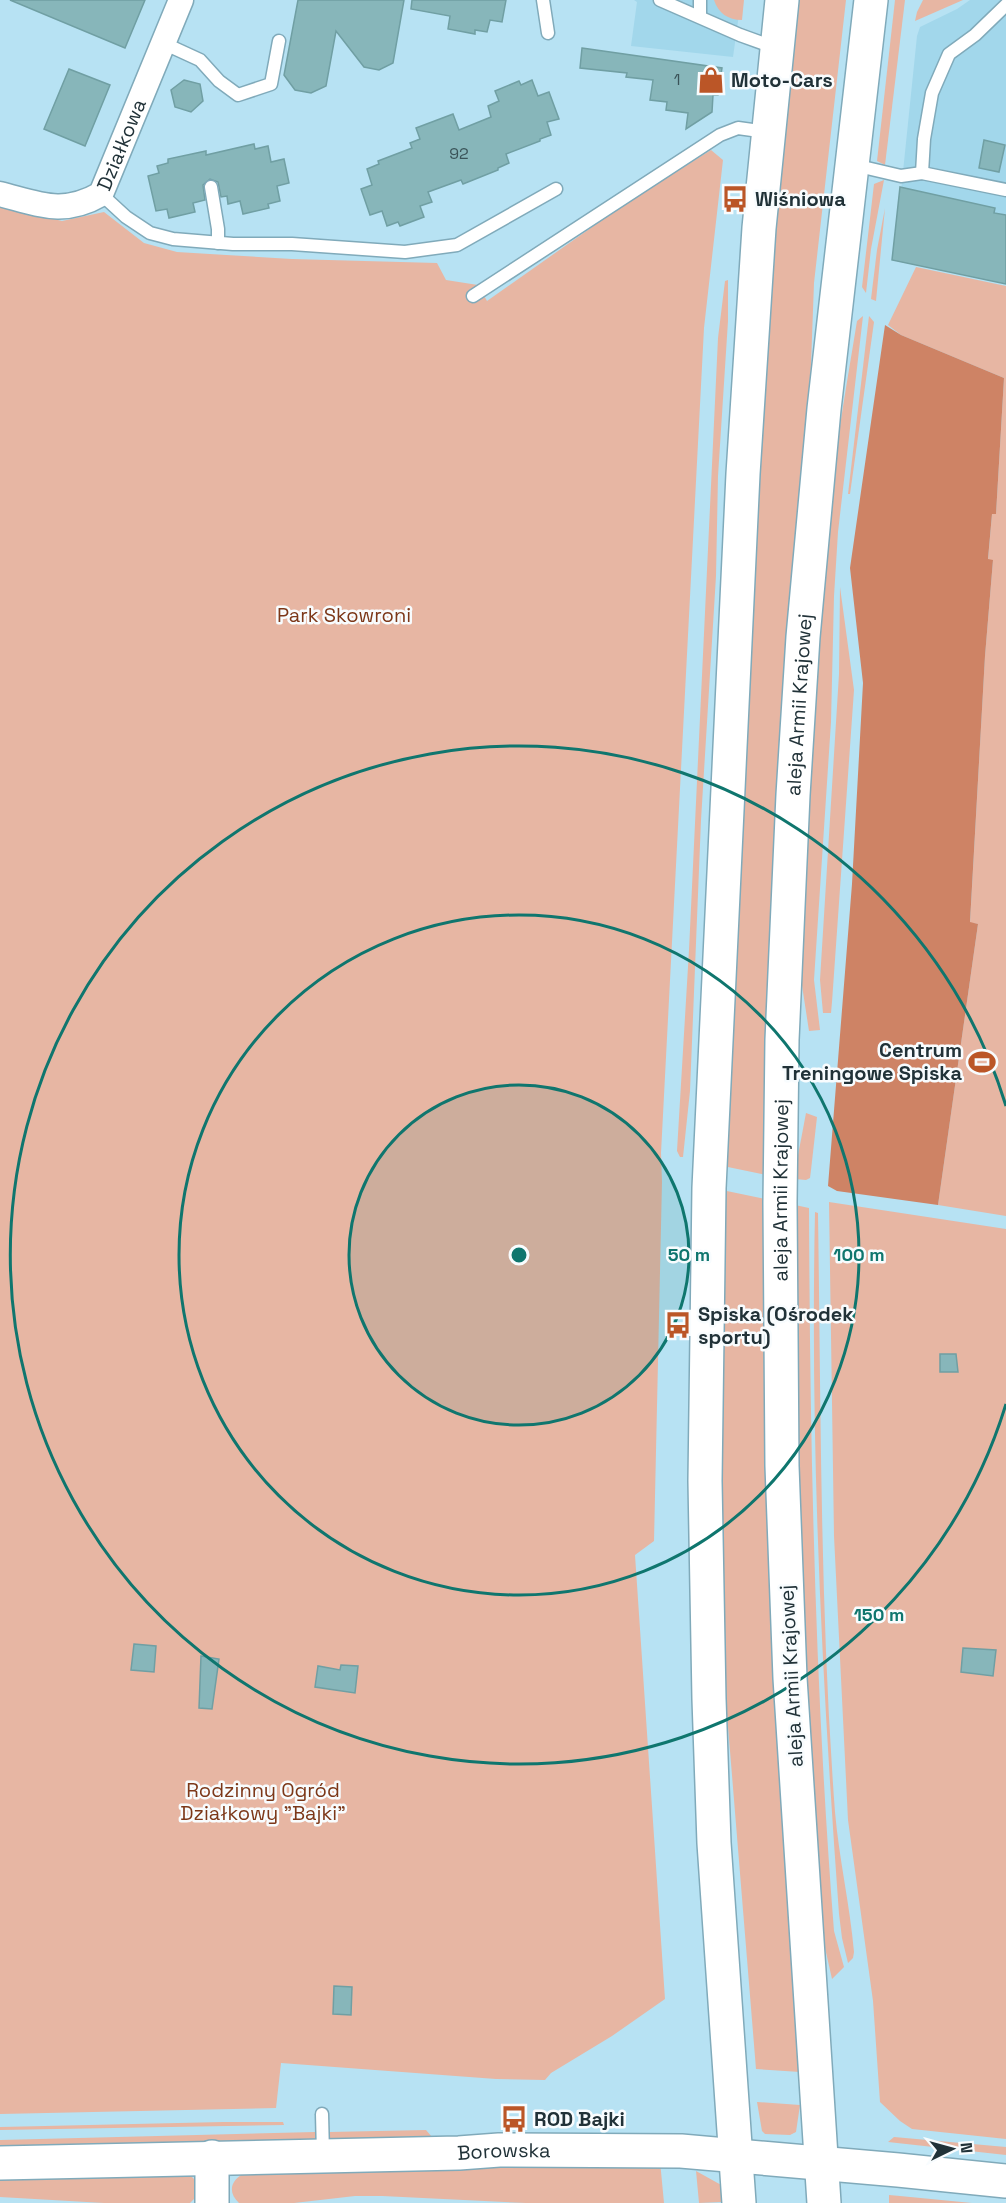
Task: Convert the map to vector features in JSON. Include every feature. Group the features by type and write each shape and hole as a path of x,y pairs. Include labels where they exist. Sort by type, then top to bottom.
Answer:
{"main road":[{"path":"739,2203 714,1843 706,1492 706,1324 709,1181 743,474 759,228 782,0"},
{"name":"aleja Armii Krajowej","path":"824,2203 790,1678 784,1514 780,1202 782,1040 803,637 824,409 871,0"},
{"name":"Borowska","path":"0,2163 459,2153 499,2150 658,2150 1006,2181"},
{"path":"212,2157 212,2203"}],"street":[{"name":"Działkowa","path":"0,195 60,208 80,204 100,194 181,0"}],"lane":[{"path":"543,0 548,33"},
{"path":"660,0 777,49"},
{"path":"700,0 700,16"},
{"path":"922,173 924,139 932,93 949,54 975,35 1006,5"},
{"path":"163,43 200,60 219,81 238,95 272,84 279,41"},
{"path":"473,296 720,135 738,128 768,132"},
{"path":"852,164 901,176 922,173 1006,190"},
{"path":"212,187 218,243"},
{"path":"100,194 126,217 150,233 173,239 405,252 457,245 556,189"},
{"path":"322,2114 323,2156"}],"shaded area":[{"path":"634,0 741,0 733,57 631,46 637,2"},
{"path":"970,0 1006,0 1006,283 894,259 917,36 920,27"},
{"path":"885,325 901,335 1004,378 996,514 992,514 988,559 993,560 985,656 970,922 978,924 938,1205 837,1191 828,1186 852,884 863,683 850,568"}],"green space":[{"path":"714,0 744,0 742,20 724,15"},
{"path":"796,0 846,0 814,283 810,391 766,1175 723,1166 762,352"},
{"path":"895,0 905,0 885,165 877,161"},
{"path":"923,0 963,0 915,21"},
{"name":"Park Skowroni","path":"711,150 723,160 704,328 661,1153 654,1541 635,1555 665,1999 612,2036 551,2073 545,2080 496,2079 281,2063 276,2108 0,2114 0,206 62,221 104,212 144,243 177,252 292,259 437,263 446,280 478,285 487,301 629,201"},
{"path":"884,180 871,249 866,293 862,287 874,184"},
{"path":"885,208 876,301 871,299"},
{"path":"916,267 1006,286 1006,1216 938,1205 978,924 970,923 985,656 993,560 988,560 992,514 996,514 1004,378 901,335 888,325"},
{"path":"728,280 728,321 701,820 690,1091 683,1157 680,1157 677,1151 689,950 718,338 725,281"},
{"path":"863,316 838,532 834,596 831,722 814,980 820,1030 809,1031 801,979 821,610 837,446 857,321"},
{"path":"869,316 874,322 850,494 848,494"},
{"path":"840,587 854,690 831,1013 823,1013 820,980 839,674"},
{"path":"806,1113 817,1117 810,1178 806,1180 795,1179"},
{"path":"722,1190 765,1199 769,1527 785,1854 800,2072 756,2069 726,1702 720,1424"},
{"path":"829,1202 1006,1229 1006,2139 912,2129 880,2102 873,2001 848,1820 834,1536"},
{"path":"795,1205 809,1208 812,1480 822,1751 834,1931 844,1967 832,1979 821,1930 800,1578"},
{"path":"815,1212 818,1213 826,1663 835,1812 854,1952 853,1958 848,1963 839,1914 827,1739 819,1563 814,1388"},
{"path":"757,2102 800,2105 796,2132 790,2135 765,2134 762,2131"},
{"path":"283,2122 284,2125 0,2130 0,2127"},
{"path":"426,2130 432,2137 332,2141 329,2138 329,2132"},
{"path":"315,2132 315,2138 311,2141 0,2147 0,2140"},
{"path":"894,2137 1006,2147 1006,2155 888,2142"},
{"path":"660,2161 664,2203 526,2203 355,2196 294,2203 239,2203 232,2191 235,2180 243,2174"},
{"path":"696,2171 723,2186 724,2199 721,2202 699,2203"},
{"path":"189,2174 198,2183 196,2197 190,2203 104,2203 0,2197 0,2176"},
{"path":"889,2195 900,2196 972,2203 889,2203"}],"building":[{"path":"10,0 145,0 125,48"},
{"path":"298,0 404,0 393,63 379,70 364,67 336,31 326,86 311,93 295,90 284,75"},
{"path":"412,0 506,0 502,22 490,20 487,32 475,30 475,34 448,29 450,16 411,9"},
{"path":"582,48 722,68 718,95 713,95 712,112 686,129 688,113 666,110 667,102 650,100 653,80 626,77 627,73 580,68"},
{"path":"69,69 110,85 85,146 44,129"},
{"path":"184,80 200,84 203,101 191,112 175,107 171,90"},
{"path":"532,80 538,96 549,92 559,119 547,122 551,135 506,154 509,163 498,170 463,184 461,180 428,192 432,202 420,206 424,217 400,226 398,222 387,226 382,211 370,215 361,189 372,185 367,169 379,164 378,161 412,148 410,143 420,139 416,128 453,114 459,130 491,117 488,106 499,101 495,91 519,81 521,85"},
{"path":"984,140 1005,145 999,172 979,168"},
{"path":"254,144 255,149 268,146 271,162 284,159 289,183 277,186 280,201 268,204 269,208 243,214 240,201 228,204 227,196 221,197 218,182 210,179 203,185 205,200 193,203 195,212 169,218 167,209 156,211 148,176 159,173 157,166 168,163 168,159 206,151 206,155"},
{"path":"900,187 995,208 994,213 1006,215 1006,284 892,260"},
{"path":"940,1354 956,1354 958,1372 940,1372"},
{"path":"134,1644 156,1646 154,1672 131,1670"},
{"path":"963,1648 996,1650 993,1676 961,1672"},
{"path":"201,1656 219,1659 212,1709 199,1708"},
{"path":"341,1665 358,1666 355,1693 315,1687 318,1666 340,1670"},
{"path":"334,1986 352,1987 351,2015 333,2014"}],"place":[{"name":"Moto-Cars","path":"711,80"},
{"name":"Wiśniowa","path":"735,199"},
{"name":"Centrum Treningowe Spiska","path":"982,1062"},
{"name":"Spiska (Ośrodek sportu)","path":"678,1325"},
{"name":"ROD Bajki","path":"514,2119"}],"park label":[{"name":"Rodzinny Ogród Działkowy \"Bajki\"","path":"263,1802"}]}
